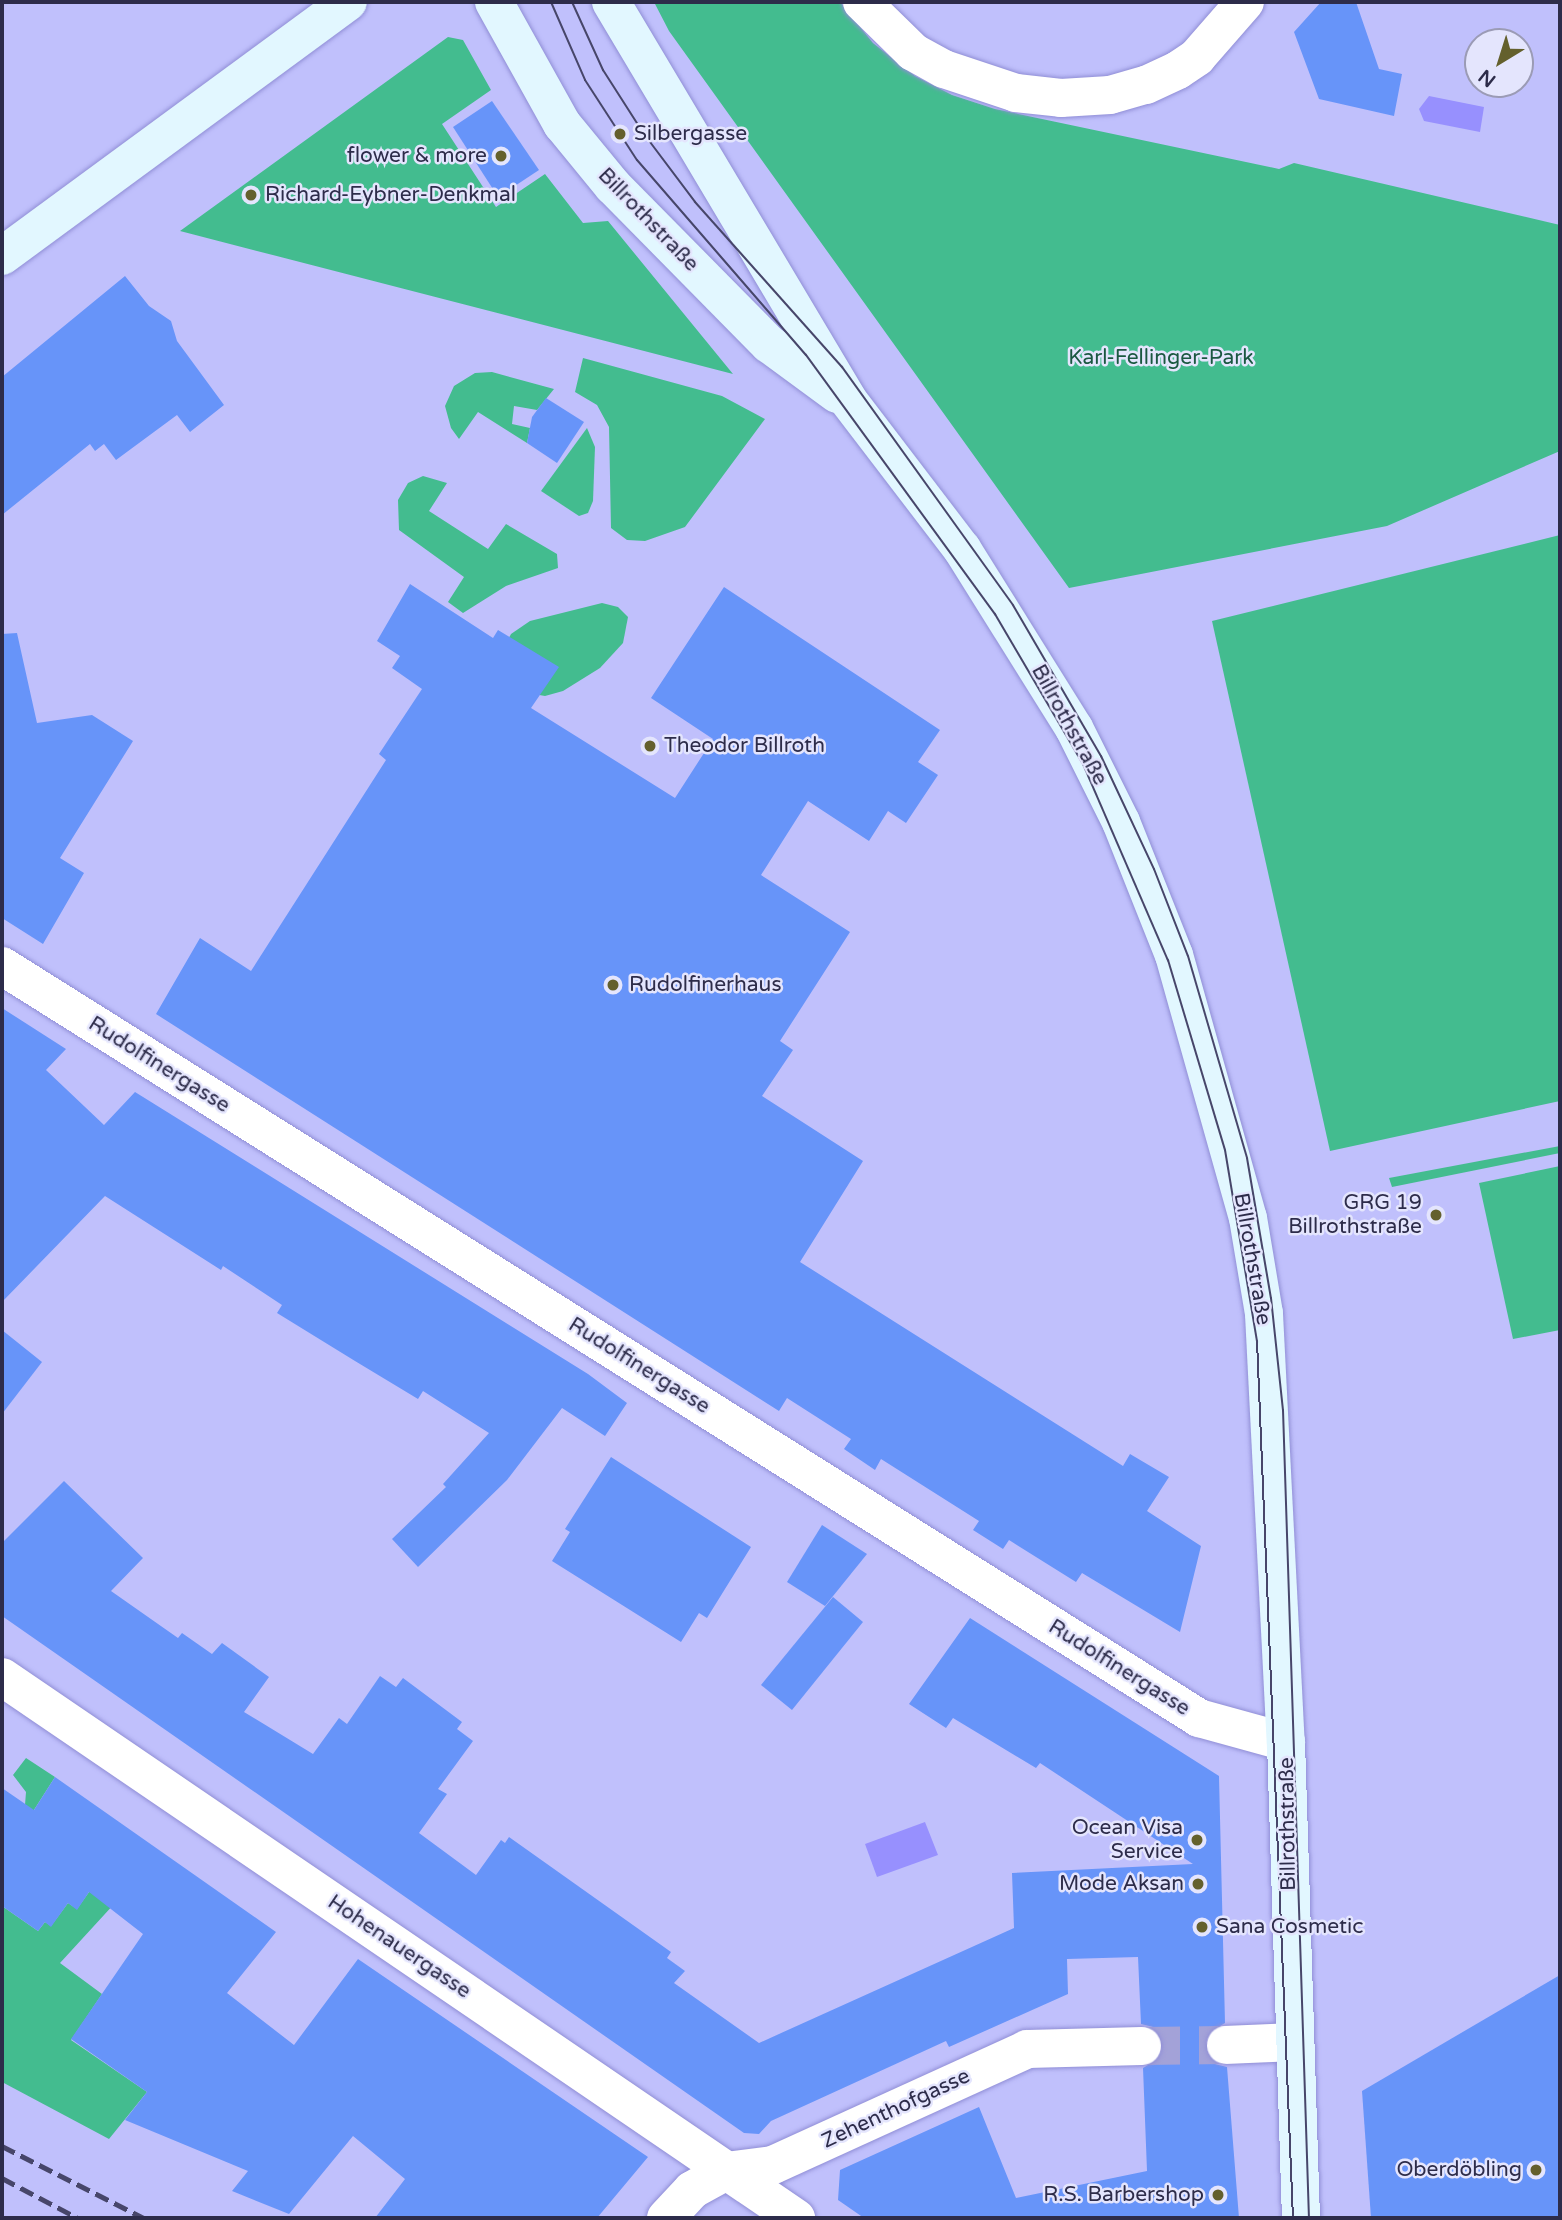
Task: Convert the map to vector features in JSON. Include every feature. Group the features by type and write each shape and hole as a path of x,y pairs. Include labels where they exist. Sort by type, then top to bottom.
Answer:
{"main road":[{"path":"2,256 348,2"},
{"name":"Billrothstraße","path":"494,2 562,124 613,186 769,344 848,400"},
{"name":"Billrothstraße","path":"611,2 848,400 962,549 1074,728 1121,822 1174,955 1248,1218 1264,1314 1286,1742 1301,2218"}],"street":[{"path":"862,2 913,52 944,69 1003,89 1061,98 1110,95 1146,85 1197,57 1245,2"},
{"name":"Rudolfinergasse","path":"2,967 1199,1718 1286,1742"},
{"name":"Hohenauergasse","path":"2,1676 796,2218"},
{"path":"1226,2045 1294,2042"},
{"name":"Zehenthofgasse","path":"666,2218 692,2190 726,2171 773,2165 1027,2049 1142,2046"}],"green space":[{"name":"Karl-Fellinger-Park","path":"654,2 840,2 873,43 915,76 952,95 995,109 1279,169 1294,163 1560,225 1560,451 1387,526 1069,588 669,31"},
{"path":"448,37 463,40 491,90 442,124 496,207 545,174 583,223 608,221 733,374 180,231"},
{"path":"583,358 722,396 765,419 685,527 645,541 627,540 611,528 609,427 597,405 575,392"},
{"path":"492,372 554,389 537,410 514,406 512,424 530,428 527,443 478,412 459,439 451,428 445,406 454,386 475,373"},
{"path":"587,428 595,447 593,501 588,513 579,516 541,491"},
{"path":"423,476 447,483 429,511 488,549 506,524 557,554 558,568 506,586 463,613 448,602 464,577 399,530 398,500 408,483"},
{"path":"1560,535 1560,1101 1330,1151 1212,621"},
{"path":"602,603 618,607 628,617 623,643 600,668 563,691 545,696 528,693 502,651 511,634 530,621"},
{"path":"1560,1146 1560,1153 1392,1187 1389,1178"},
{"path":"1560,1166 1560,1330 1513,1339 1479,1183"},
{"path":"26,1758 55,1777 32,1813 24,1853 2,1886 2,1837 25,1805 26,1792 13,1775"},
{"path":"99,1878 115,1903 60,1963 102,1994 71,2040 147,2092 109,2139 2,2082 2,1906 38,1931 45,1922 51,1926 68,1903 77,1909"}],"shaded area":[{"path":"1429,96 1484,107 1480,132 1424,121 1419,109"},
{"path":"925,1822 938,1855 877,1877 865,1844"}],"building":[{"path":"1321,2 1356,2 1379,69 1402,74 1394,116 1319,99 1294,32"},
{"name":"flower & more","path":"492,101 539,170 498,197 453,127"},
{"path":"125,276 149,306 171,321 177,341 224,405 190,432 177,415 116,460 104,444 95,451 90,444 2,515 2,377"},
{"path":"546,398 584,422 557,463 527,443 532,417"},
{"path":"410,584 493,638 498,630 559,667 531,708 675,798 713,739 651,698 724,587 940,730 918,762 938,775 906,823 888,811 869,841 808,801 761,875 850,932 780,1041 793,1050 762,1096 863,1161 800,1262 1123,1466 1130,1454 1169,1477 1147,1511 1201,1546 1180,1632 1082,1573 1076,1582 1009,1540 1003,1549 973,1530 979,1521 881,1459 875,1470 844,1449 851,1439 787,1398 779,1411 156,1014 200,938 251,971 386,760 379,754 422,689 392,668 400,656 377,641"},
{"path":"17,633 37,723 92,715 133,741 60,858 84,873 43,944 2,918 2,634"},
{"path":"2,1008 66,1049 46,1070 104,1125 135,1092 588,1374 627,1403 605,1436 562,1408 507,1480 418,1567 392,1539 446,1487 443,1484 489,1433 423,1391 418,1399 277,1313 282,1305 223,1266 221,1270 105,1196 2,1302"},
{"path":"2,1330 42,1362 2,1414"},
{"path":"611,1457 751,1547 707,1618 699,1613 681,1642 552,1561 570,1532 565,1529"},
{"path":"64,1481 143,1558 111,1591 178,1638 182,1633 212,1654 222,1643 269,1677 244,1712 313,1754 339,1718 347,1724 380,1676 396,1687 403,1678 462,1722 457,1729 473,1741 438,1789 447,1794 419,1833 476,1875 501,1840 505,1843 509,1837 671,1952 667,1958 685,1971 674,1983 759,2043 1014,1928 1012,1873 1193,1864 1040,1763 1036,1768 953,1718 946,1728 909,1704 970,1618 1219,1776 1225,2023 1207,2034 1204,2047 1215,2064 1227,2067 1239,2218 864,2218 838,2200 840,2170 979,2107 1016,2198 1147,2171 1143,2068 1161,2057 1164,2045 1153,2027 1141,2024 1138,1957 1067,1959 1068,1994 949,2047 946,2041 771,2121 759,2134 744,2133 2,1616 2,1543"},
{"path":"822,1525 867,1554 825,1606 787,1582"},
{"path":"833,1597 863,1622 792,1710 761,1685"},
{"path":"55,1777 276,1932 227,1993 294,2045 358,1959 648,2157 597,2218 375,2218 405,2179 353,2136 289,2214 232,2191 248,2171 125,2120 147,2092 71,2039 143,1934 89,1892 77,1910 68,1903 51,1927 45,1922 38,1931 2,1906 2,1788 34,1810"},
{"path":"1560,1975 1560,2218 1371,2218 1362,2091"}],"tunnel":[{"path":"1142,2046 1226,2045"}],"tram line":[{"path":"551,2 585,80 637,160 806,355 995,614 1083,764 1168,960 1225,1150 1257,1341 1293,2218"},
{"path":"572,2 603,70 644,134 695,202 842,367 1013,605 1101,756 1154,869 1188,956 1247,1158 1271,1298 1283,1410 1309,2218"}],"railway":[{"path":"2,2146 144,2218"},
{"path":"2,2178 78,2218"}],"place":[{"name":"Silbergasse","path":"620,134"},
{"name":"flower & more","path":"501,156"},
{"name":"Richard-Eybner-Denkmal","path":"251,195"},
{"name":"Theodor Billroth","path":"650,746"},
{"name":"Rudolfinerhaus","path":"613,985"},
{"name":"GRG 19 Billrothstraße","path":"1436,1215"},
{"name":"Ocean Visa Service","path":"1197,1840"},
{"name":"Mode Aksan","path":"1198,1884"},
{"name":"Sana Cosmetic","path":"1202,1927"},
{"name":"Oberdöbling","path":"1536,2170"},
{"name":"R.S. Barbershop","path":"1218,2195"}]}
